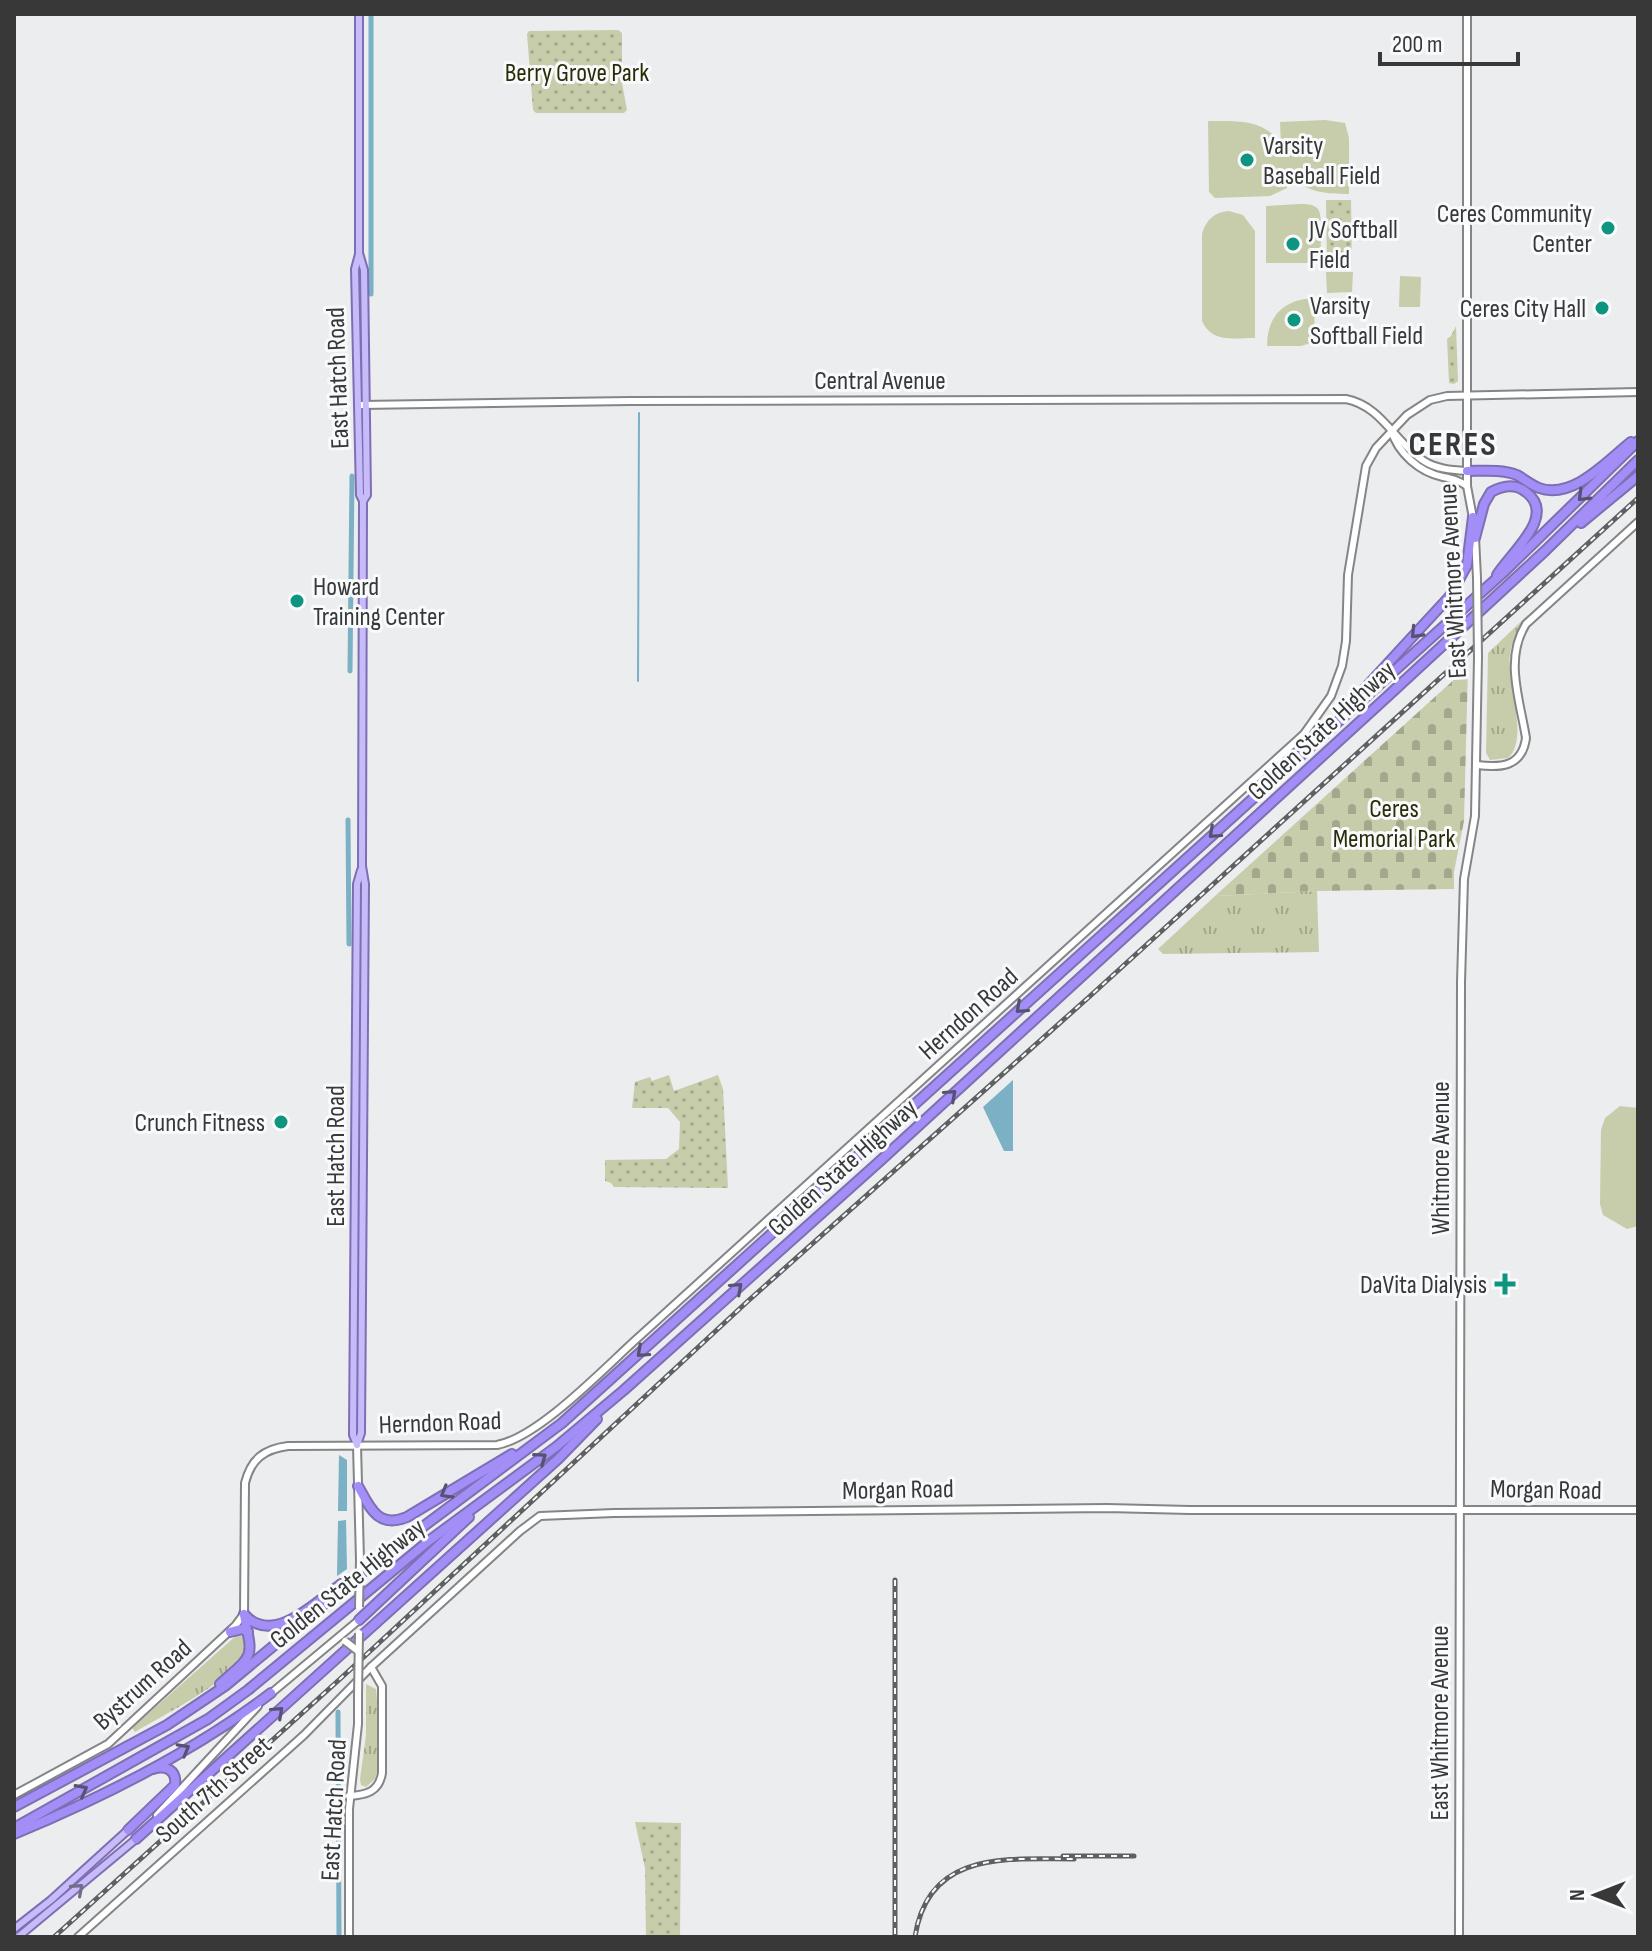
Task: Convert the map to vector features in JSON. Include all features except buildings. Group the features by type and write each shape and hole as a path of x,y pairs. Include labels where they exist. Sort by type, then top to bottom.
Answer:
{"highway":[{"path":"1467,471 1500,471 1516,475 1539,488 1564,489 1579,483 1638,439"},
{"name":"Golden State Highway","path":"14,1807 190,1710 248,1669 369,1567 538,1441 609,1381 1490,585 1638,439"},
{"name":"Golden State Highway","path":"14,1831 208,1719 248,1690 430,1540 556,1447 624,1390 880,1161 1546,550 1638,460"},
{"path":"1546,550 1638,476"},
{"path":"1475,538 1484,504 1491,492 1513,486 1532,497 1537,513 1535,525 1490,585"},
{"path":"1314,744 1450,596 1467,565 1473,517"},
{"path":"136,1839 558,1459 624,1390"},
{"path":"358,1486 374,1514 386,1520 400,1519 538,1441"},
{"path":"359,1620 509,1482"},
{"path":"244,1614 257,1625 280,1625 369,1567"},
{"path":"190,1710 245,1661 251,1647 244,1614"},
{"path":"230,1632 242,1629 248,1632"},
{"path":"137,1775 218,1730 271,1693"},
{"path":"14,1831 137,1775 155,1768 167,1768 174,1773 175,1785 128,1830"}],"main road":[{"name":"East Hatch Road","path":"357,1445 353,1435 355,1118 357,884 362,866 363,501 360,495 361,405 355,269 359,253 359,14"},
{"path":"14,1929 128,1830"},
{"path":"18,1937 136,1839"}],"street":[{"name":"East Whitmore Avenue","path":"1462,951 1464,879 1474,828 1478,657 1475,538 1467,486 1467,14"},
{"name":"Herndon Road","path":"244,1614 246,1477 262,1454 288,1446 497,1445 518,1438 534,1427 641,1335 1304,734 1331,696 1342,666 1347,630 1348,575 1366,466 1376,448 1407,415 1430,400 1467,394 1638,392"},
{"name":"Central Avenue","path":"361,405 1330,398 1352,400 1368,407 1391,430"},
{"path":"1391,430 1426,463 1467,471"},
{"path":"1391,430 1395,443 1410,461 1425,471 1453,478 1467,486"},
{"path":"1477,765 1508,765 1520,757 1525,747 1514,659 1517,641 1526,624 1638,522"},
{"name":"Whitmore Avenue","path":"1460,1508 1462,951"},
{"name":"East Hatch Road","path":"349,1937 349,1796 358,1724 360,1560 357,1445"},
{"name":"Morgan Road","path":"371,1667 526,1525 540,1516 553,1514 1023,1508 1638,1510"},
{"name":"East Whitmore Avenue","path":"1459,1937 1460,1508"},
{"name":"Bystrum Road","path":"14,1795 108,1744 230,1632 244,1614"},
{"path":"136,1839 223,1741 271,1693 359,1620"},
{"path":"330,1644 345,1641 354,1645 359,1653"},
{"path":"349,1796 372,1791 379,1784 382,1773 382,1686 371,1667"},
{"name":"South 7th Street","path":"78,1937 304,1735 371,1667"}],"green space":[{"name":"Berry Grove Park","path":"618,30 622,33 622,83 627,110 624,113 536,113 533,110 529,31"},
{"path":"1325,120 1345,123 1349,138 1349,194 1305,187 1286,168 1287,188 1270,196 1215,198 1209,192 1208,121 1249,123 1267,130 1281,145 1280,122"},
{"path":"1326,200 1351,200 1352,268 1327,269"},
{"name":"JV Softball Field","path":"1309,204 1319,211 1320,263 1266,263 1266,206"},
{"path":"1229,211 1243,215 1255,231 1255,338 1217,336 1202,321 1202,234 1211,218"},
{"path":"1326,272 1353,272 1352,292 1327,293"},
{"path":"1400,276 1421,277 1420,307 1399,307"},
{"name":"Varsity Softball Field","path":"1315,298 1314,342 1301,346 1267,346 1270,326 1279,311 1294,302"},
{"path":"1456,326 1458,381 1454,384 1449,383 1447,339"},
{"path":"1529,614 1517,632 1510,653 1517,738 1508,758 1490,760 1486,753 1488,653"},
{"name":"Ceres Memorial Park","path":"1468,667 1464,821 1454,872 1454,889 1215,896"},
{"path":"1317,891 1319,952 1163,954 1158,949 1215,896"},
{"path":"669,1075 674,1091 718,1075 723,1089 728,1188 614,1187 605,1181 605,1160 666,1159 679,1149 680,1122 668,1108 632,1108 635,1082 650,1077 652,1081"},
{"path":"1620,1106 1638,1108 1638,1226 1627,1229 1603,1215 1600,1204 1601,1130 1605,1118"},
{"path":"238,1634 245,1637 246,1649 225,1676 135,1732 132,1728"},
{"path":"366,1684 376,1689 377,1772 375,1779 366,1787 361,1785 360,1779 366,1735"},
{"path":"635,1822 681,1823 680,1937 646,1937 645,1868"}],"water":[{"path":"1013,1080 1013,1151 1004,1151 983,1107"},
{"path":"339,1455 347,1460 347,1511 338,1511"},
{"path":"346,1520 347,1569 337,1576 338,1521"}],"waterway":[{"path":"371,14 371,294"},
{"path":"638,681 639,413"},
{"path":"350,671 352,476"},
{"path":"348,820 349,944"},
{"path":"338,1712 339,1937"}],"railway":[{"path":"54,1937 340,1679 748,1301 1089,997 1638,498"},
{"path":"895,1580 895,1937"},
{"path":"1063,1856 1134,1856"},
{"path":"915,1937 923,1909 936,1888 953,1874 974,1865 998,1861 1074,1859"}],"place":[{"name":"Varsity Baseball Field","path":"1247,160"},
{"name":"Ceres Community Center","path":"1608,228"},
{"name":"JV Softball Field","path":"1293,244"},
{"name":"Ceres City Hall","path":"1602,308"},
{"name":"Varsity Softball Field","path":"1294,320"},
{"name":"Howard Training Center","path":"297,601"},
{"name":"Crunch Fitness","path":"281,1122"},
{"name":"DaVita Dialysis","path":"1505,1284"}],"district":[{"name":"CERES","path":"1453,443"}]}
